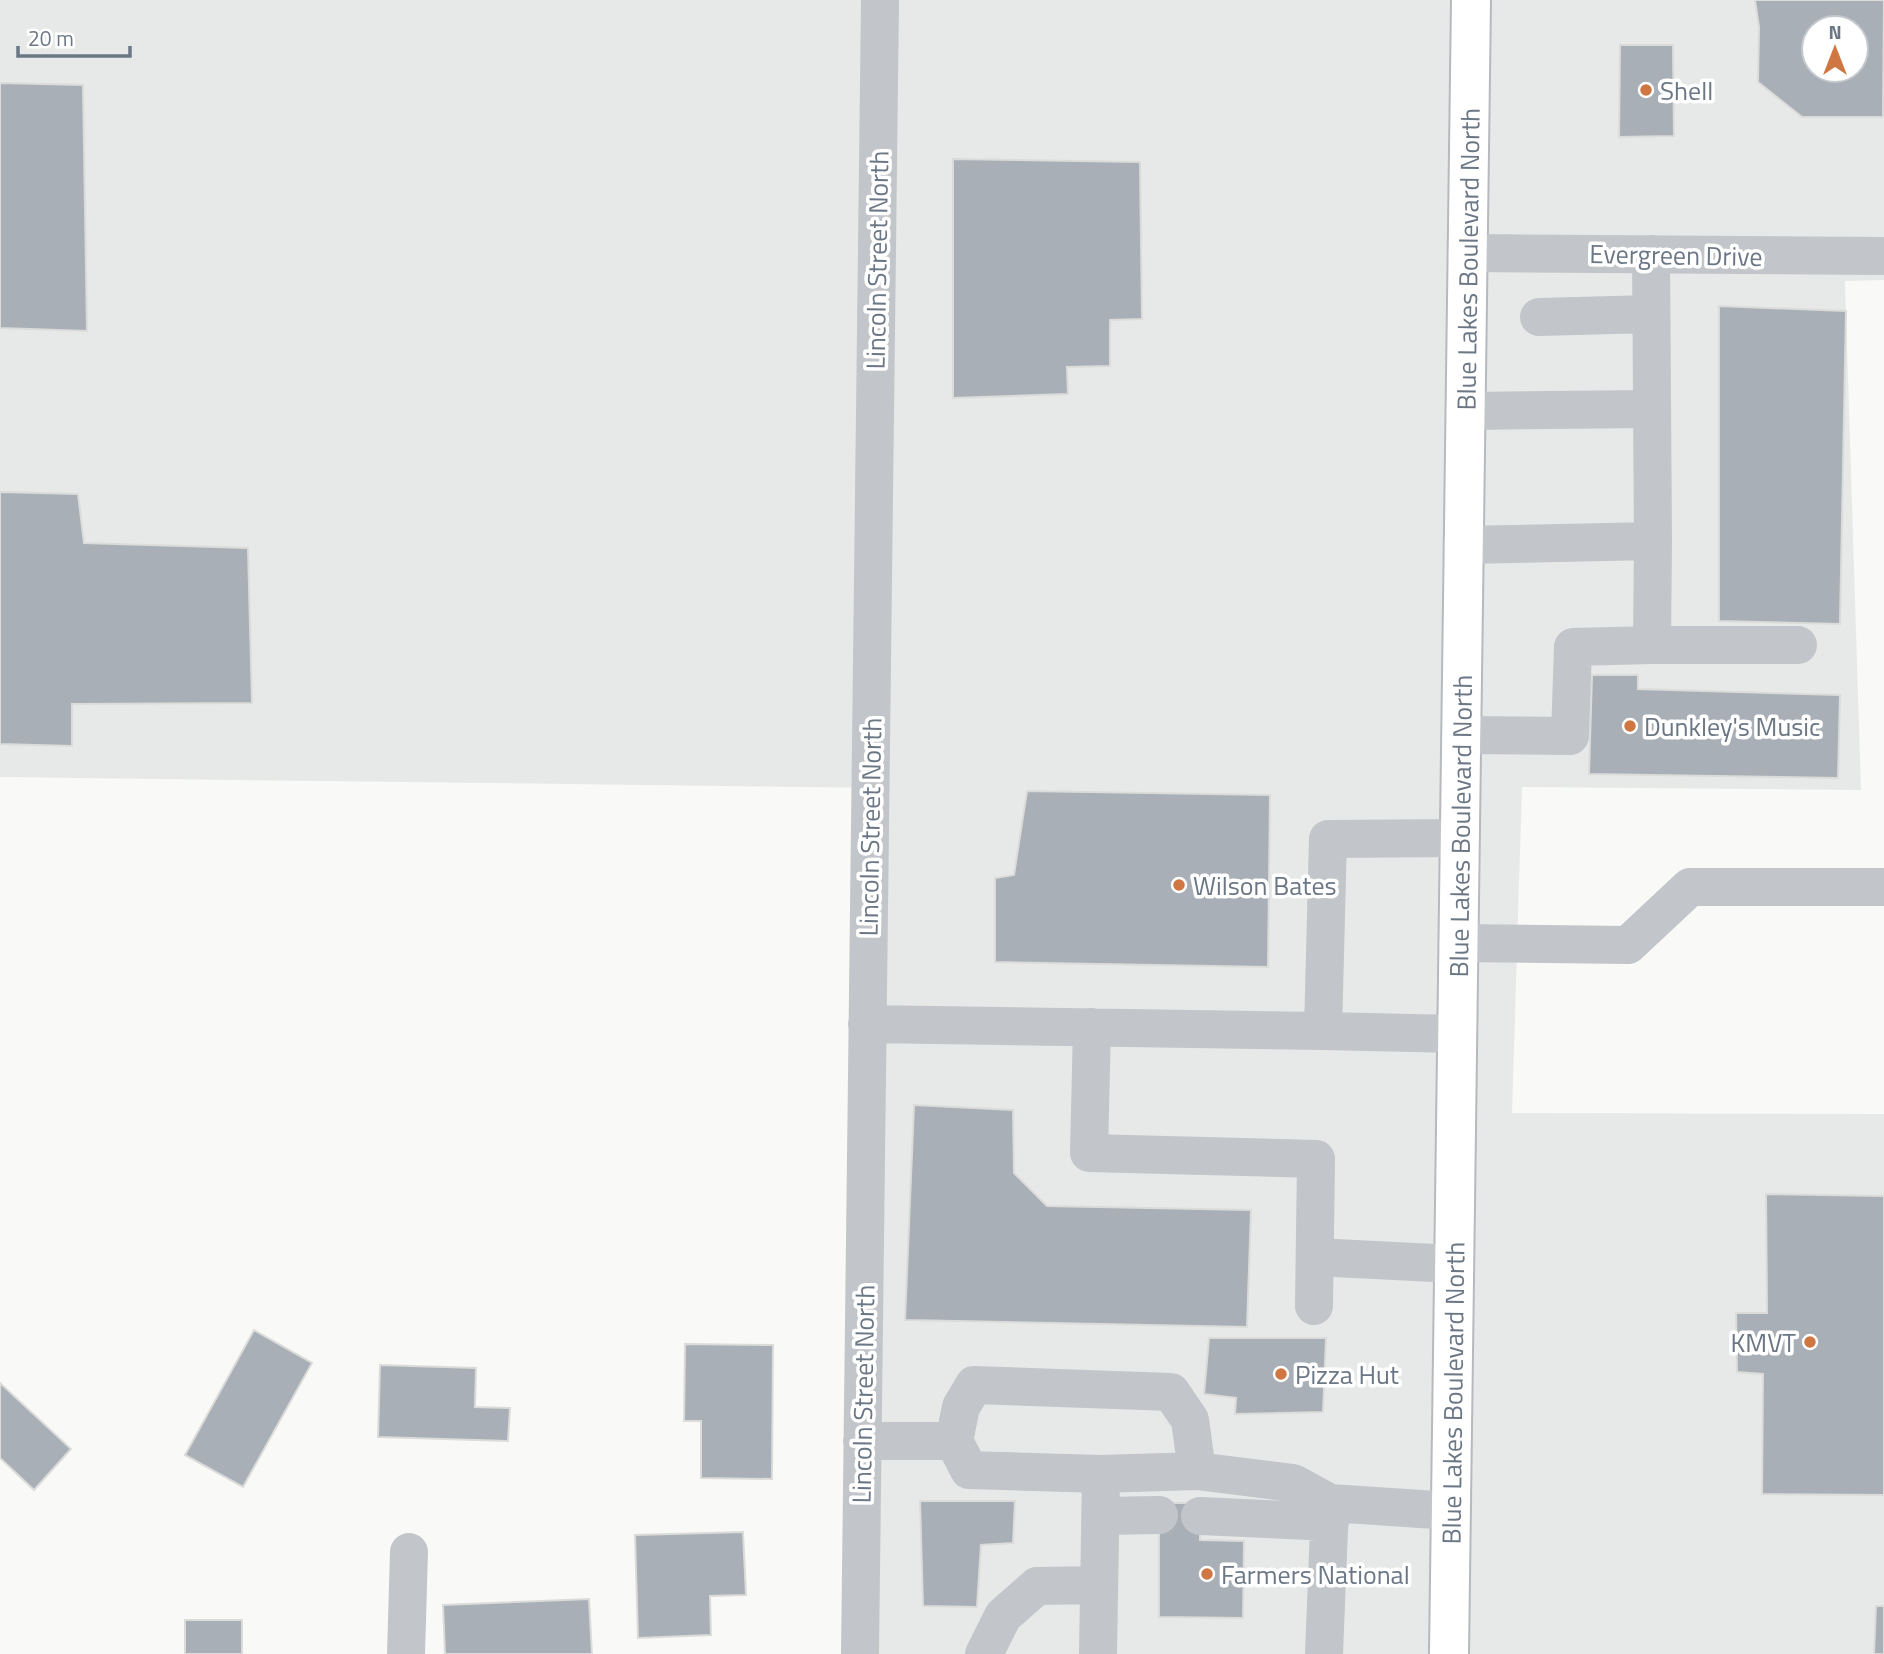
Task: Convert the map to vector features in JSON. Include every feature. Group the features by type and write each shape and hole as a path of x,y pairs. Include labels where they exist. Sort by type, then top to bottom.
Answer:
{"main road":[{"name":"Blue Lakes Boulevard North","path":"1449,1654 1471,0"}],"street":[{"name":"Lincoln Street North","path":"860,1654 880,0"},
{"name":"Evergreen Drive","path":"1467,253 1884,256"},
{"path":"1651,254 1652,645"},
{"path":"1539,317 1651,314"},
{"path":"1465,411 1652,409"},
{"path":"1463,545 1653,541"},
{"path":"1461,735 1570,736 1573,647 1798,645"},
{"path":"1323,1031 1328,839 1460,838"},
{"path":"1458,943 1628,944 1690,887 1884,887"},
{"path":"867,1024 1457,1034"},
{"path":"1092,1027 1089,1153 1316,1159 1314,1306"},
{"path":"1315,1258 1454,1264"},
{"path":"1197,1471 1191,1420 1171,1392 974,1385 961,1407 954,1441 969,1470 1101,1474 1197,1471 1293,1483 1330,1512"},
{"path":"862,1441 954,1441"},
{"path":"1098,1654 1101,1474"},
{"path":"1200,1516 1451,1511"},
{"path":"1324,1654 1330,1512"},
{"path":"1101,1516 1158,1515"},
{"path":"406,1654 409,1552"},
{"path":"984,1654 1003,1616 1037,1586 1099,1585"}],"shaded area":[{"path":"0,0 1884,0 1884,280 1845,281 1861,790 1522,787 1512,1113 1884,1114 1884,1654 869,1654 883,788 0,777"}],"building":[{"path":"1755,0 1884,0 1883,117 1802,117 1758,82 1759,27"},
{"path":"1620,45 1673,45 1674,136 1619,137"},
{"path":"0,83 83,85 87,331 0,328"},
{"path":"953,159 1140,162 1142,319 1110,320 1110,366 1067,367 1068,394 953,398"},
{"path":"1719,306 1846,311 1840,624 1719,621"},
{"path":"0,492 78,494 84,543 248,548 252,703 72,704 72,746 0,744"},
{"path":"1592,675 1638,675 1638,689 1840,695 1838,778 1589,774"},
{"path":"1027,791 1270,795 1268,967 995,962 995,878 1014,875"},
{"path":"914,1105 1013,1110 1014,1173 1047,1206 1251,1210 1247,1327 905,1320"},
{"name":"KMVT","path":"1766,1194 1884,1196 1884,1495 1762,1494 1763,1374 1737,1372 1736,1313 1767,1313"},
{"path":"254,1330 312,1363 243,1487 185,1455"},
{"path":"1209,1338 1326,1338 1323,1412 1235,1414 1236,1398 1204,1394"},
{"path":"685,1344 773,1345 772,1479 701,1478 701,1421 684,1421"},
{"path":"380,1365 476,1368 475,1407 510,1408 508,1441 378,1437"},
{"path":"0,1383 71,1449 34,1490 0,1458"},
{"path":"920,1501 1015,1501 1013,1543 981,1545 977,1607 923,1606"},
{"path":"1159,1503 1200,1503 1200,1540 1244,1541 1243,1618 1159,1617"},
{"path":"743,1532 746,1595 710,1596 711,1635 638,1638 635,1535"},
{"path":"589,1599 592,1654 445,1654 443,1605"},
{"path":"1876,1606 1884,1606 1884,1654 1874,1654"},
{"path":"185,1620 242,1620 242,1654 185,1654"}],"place":[{"name":"Shell","path":"1646,90"},
{"name":"Dunkley's Music","path":"1630,726"},
{"name":"Wilson Bates","path":"1179,885"},
{"name":"KMVT","path":"1810,1342"},
{"name":"Pizza Hut","path":"1281,1374"},
{"name":"Farmers National","path":"1207,1574"}]}
